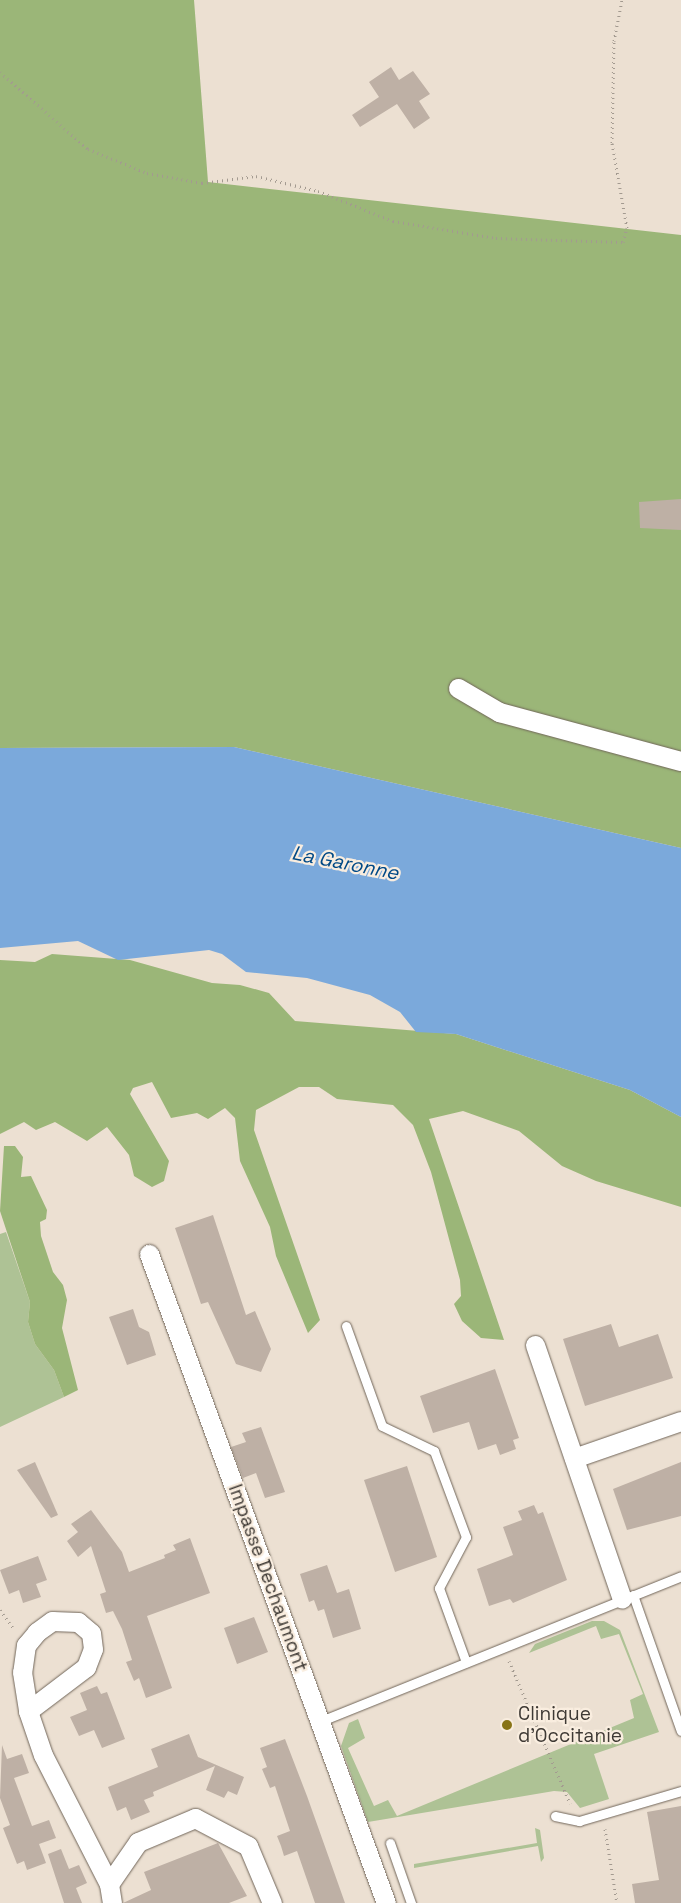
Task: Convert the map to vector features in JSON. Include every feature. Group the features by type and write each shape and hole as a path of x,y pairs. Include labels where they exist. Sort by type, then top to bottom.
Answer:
{"street":[{"path":"458,688 499,712 681,761"},
{"name":"Impasse Dechaumont","path":"149,1254 386,1903"},
{"path":"535,1345 574,1458 628,1597"},
{"path":"574,1458 681,1421"},
{"path":"28,1711 86,1667 93,1649 91,1633 78,1622 52,1621 26,1646 22,1672 28,1711 43,1755 110,1884 112,1903"},
{"path":"110,1884 138,1842 195,1818 248,1846 272,1903"}],"lane":[{"path":"346,1326 382,1426 434,1451 466,1538 439,1588 466,1662"},
{"path":"321,1721 681,1576"},
{"path":"628,1597 681,1731"},
{"path":"555,1816 579,1821 681,1791"},
{"path":"390,1843 410,1903"}],"path":[{"path":"0,72 88,149 147,173 202,183 256,176 318,191 393,221 496,238 623,242 627,228 612,143 614,41 622,0"},
{"path":"508,1658 576,1810"},
{"path":"602,1814 617,1903"}],"green space":[{"path":"0,0 194,0 208,182 681,235 681,848 234,747 0,748"},
{"path":"52,954 130,960 212,983 240,985 269,993 295,1021 456,1034 630,1090 681,1117 681,1207 596,1181 562,1166 519,1131 463,1111 429,1119 504,1340 481,1338 462,1321 454,1304 461,1296 460,1280 431,1172 413,1125 393,1105 337,1099 319,1087 299,1087 256,1110 254,1130 320,1320 308,1333 276,1256 270,1227 240,1161 235,1118 225,1108 208,1119 197,1113 171,1118 152,1082 133,1088 130,1094 169,1161 164,1181 152,1187 134,1176 129,1155 107,1127 87,1141 55,1122 36,1130 24,1122 0,1134 0,960 35,962"},
{"path":"4,1146 15,1146 23,1157 21,1177 31,1176 47,1210 46,1219 40,1222 41,1236 53,1272 63,1285 67,1300 62,1328 78,1390 64,1397 54,1370 35,1344 28,1322 30,1302 0,1211"},
{"path":"6,1232 30,1302 28,1322 35,1344 54,1370 64,1397 0,1427 0,1234"},
{"path":"592,1621 604,1621 620,1630 659,1732 594,1754 609,1799 580,1808 567,1792 554,1791 368,1822 341,1746 349,1723 358,1719 365,1738 348,1748 374,1806 388,1800 397,1816 634,1718 630,1700 643,1694 619,1634 601,1639 596,1626 529,1653 535,1644"},
{"path":"535,1828 540,1830 544,1858 541,1862 538,1846 414,1868 414,1864 537,1843"}],"water":[{"name":"La Garonne","path":"234,747 681,848 681,1117 630,1090 456,1034 416,1032 400,1012 370,995 307,978 246,972 222,954 209,950 118,960 78,941 0,948 0,748"}],"building":[{"path":"391,67 399,80 413,71 430,94 419,101 430,118 414,129 397,104 360,127 352,115 379,97 369,82"},
{"path":"681,499 681,530 640,528 639,502"},
{"path":"213,1215 246,1315 255,1311 271,1349 261,1372 236,1364 208,1302 201,1304 175,1228"},
{"path":"133,1309 139,1327 149,1332 156,1355 127,1365 109,1317"},
{"path":"611,1324 619,1347 658,1334 673,1378 585,1406 563,1339"},
{"path":"495,1369 519,1438 513,1440 516,1449 500,1455 496,1444 478,1450 469,1422 433,1433 420,1396"},
{"path":"261,1427 285,1492 265,1498 256,1473 243,1478 231,1447 246,1442 242,1433"},
{"path":"35,1462 58,1515 51,1518 17,1470"},
{"path":"681,1462 681,1516 627,1530 613,1489"},
{"path":"407,1466 437,1557 395,1572 364,1480"},
{"path":"534,1505 538,1514 543,1512 567,1580 513,1603 510,1599 489,1606 477,1569 513,1555 503,1527 522,1520 518,1511"},
{"path":"91,1510 122,1552 129,1572 165,1558 164,1555 176,1550 173,1545 190,1538 210,1593 147,1616 172,1688 146,1698 139,1678 134,1681 126,1662 132,1660 122,1629 113,1611 106,1613 100,1594 106,1592 91,1546 78,1557 67,1541 78,1532 71,1524"},
{"path":"38,1556 47,1580 36,1584 41,1597 23,1603 19,1590 9,1594 0,1570"},
{"path":"327,1565 337,1593 349,1589 361,1629 333,1638 324,1609 318,1611 314,1600 309,1602 300,1574"},
{"path":"254,1617 268,1652 237,1664 224,1628"},
{"path":"97,1686 101,1694 107,1692 125,1739 102,1748 94,1730 79,1736 70,1717 87,1710 80,1693"},
{"path":"189,1734 198,1757 244,1777 237,1795 228,1791 224,1798 206,1790 215,1766 153,1792 154,1796 144,1800 150,1812 131,1820 126,1807 117,1811 108,1787 158,1767 151,1749"},
{"path":"285,1739 345,1903 315,1903 297,1851 284,1856 277,1836 290,1831 275,1786 270,1788 262,1769 267,1767 260,1748"},
{"path":"2,1745 7,1759 22,1754 25,1762 29,1773 14,1778 32,1826 49,1820 56,1838 39,1844 46,1863 27,1870 24,1861 17,1864 3,1828 10,1825 0,1798"},
{"path":"681,1806 681,1903 635,1903 632,1884 659,1880 647,1812"},
{"path":"218,1843 247,1896 229,1903 123,1903 151,1890 144,1872"},
{"path":"61,1849 69,1869 79,1865 87,1883 76,1888 82,1903 64,1903 48,1854"}],"place":[{"name":"Clinique d'Occitanie","path":"507,1725"}]}
